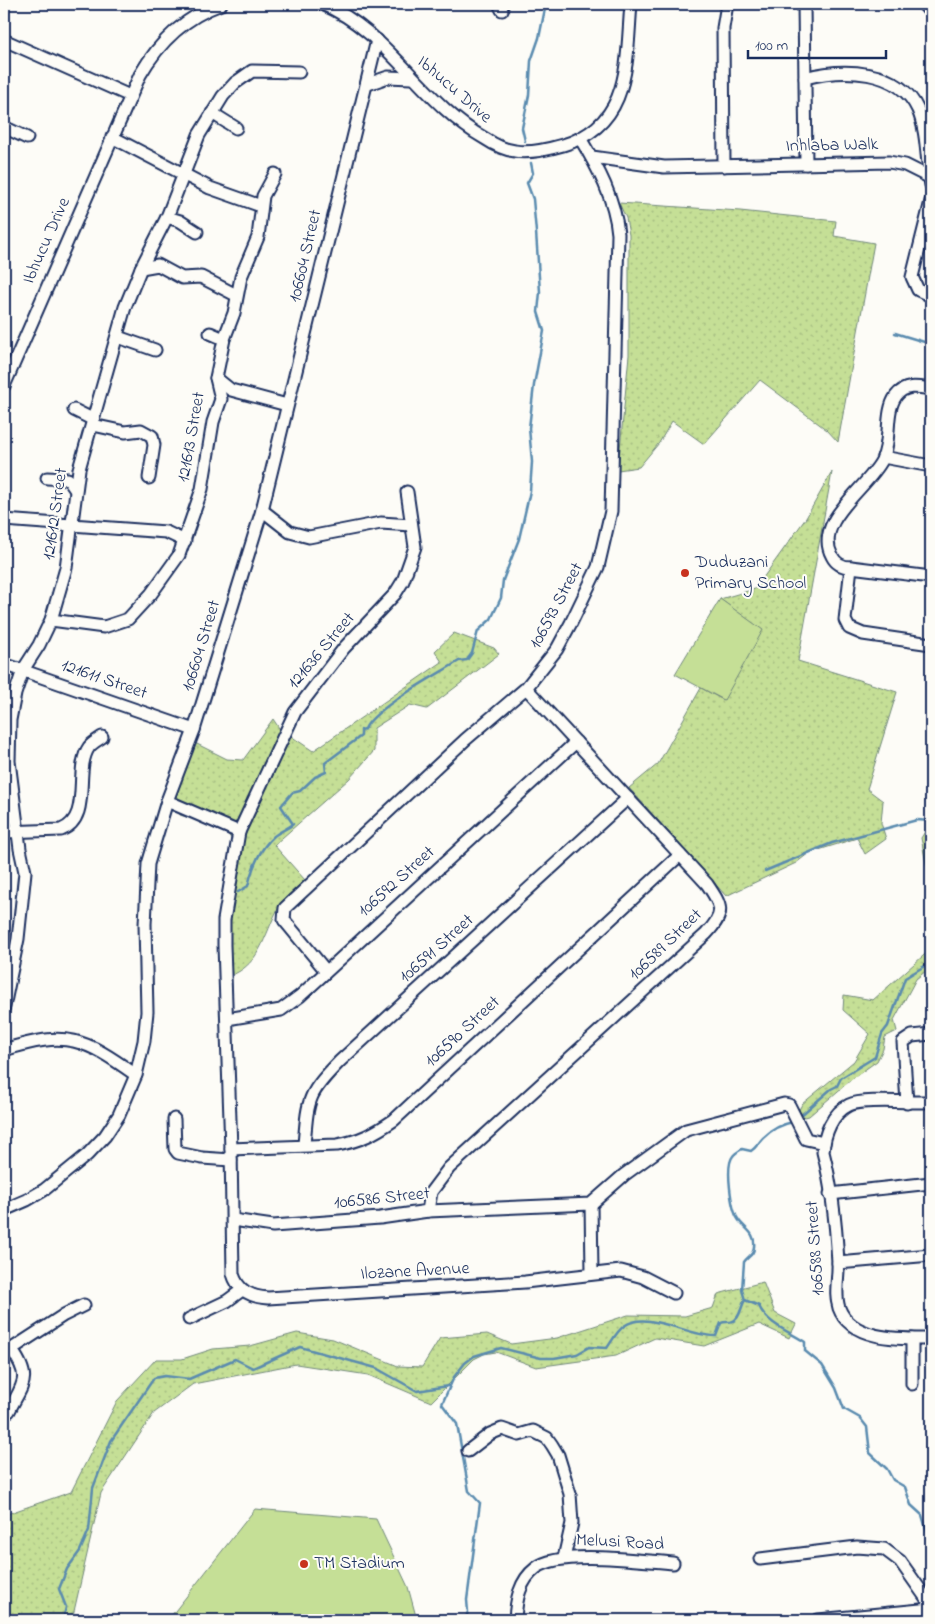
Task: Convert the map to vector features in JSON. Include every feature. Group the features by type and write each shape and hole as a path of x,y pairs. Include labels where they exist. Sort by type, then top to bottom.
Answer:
{"street":[{"name":"Ibhucu Drive","path":"4,386 130,96 146,64 167,38 190,19 221,4"},
{"name":"Ibhucu Drive","path":"329,5 352,19 377,40 411,78 467,128 500,147 517,152 560,146 580,138 608,115 622,92 627,70 631,4"},
{"path":"724,166 723,28 727,4"},
{"path":"804,4 806,164"},
{"path":"923,4 931,13"},
{"path":"4,40 130,96"},
{"name":"106604 Street","path":"4,1210 44,1190 87,1155 105,1136 119,1115 136,1075 144,1041 147,1012 146,876 154,841 194,730 262,510 368,84 377,40"},
{"name":"121612 Street","path":"4,1007 14,966 25,889 25,872 18,831 9,741 14,694 23,670 52,620 66,568 73,524 75,488 126,307 141,268 167,217 199,135 228,90 252,71 299,72"},
{"path":"804,78 823,74 863,74 884,78 899,85 915,104 920,117 929,163 930,181"},
{"path":"368,84 388,77 411,78"},
{"path":"212,113 236,128"},
{"path":"4,127 27,138"},
{"path":"112,137 210,188 261,206"},
{"name":"106593 Street","path":"326,971 284,920 286,908 466,740 526,688 557,648 598,567 611,511 618,234 612,204 592,157 580,138"},
{"name":"Inhlaba Walk","path":"592,157 664,167 894,163 905,165 930,181"},
{"name":"121613 Street","path":"52,620 98,627 119,623 128,619 155,588 179,555 202,489 213,422 221,399 216,378 224,339 234,312 236,295 245,265 258,237 263,196 276,174"},
{"path":"931,201 912,277 918,290 931,296"},
{"path":"167,217 180,221 197,232"},
{"path":"141,268 158,265 182,278 201,277 236,295"},
{"path":"210,333 224,339"},
{"path":"118,337 154,350"},
{"path":"216,378 231,390 287,405"},
{"path":"931,390 913,387 899,392 894,400 883,457 868,481 841,509 831,525 828,543 830,553 835,562 844,566 931,577"},
{"path":"221,399 231,390"},
{"path":"74,410 93,422 124,432 141,430 152,436 154,445 150,478"},
{"path":"883,457 931,466"},
{"path":"47,478 68,479 75,488"},
{"name":"121636 Street","path":"239,832 295,712 344,648 395,594 404,581 414,547 407,492"},
{"path":"262,510 290,532 309,537 381,523 411,525"},
{"path":"4,520 166,532 185,541"},
{"path":"850,567 845,620 849,628 863,634 931,644"},
{"name":"121611 Street","path":"4,664 194,730"},
{"name":"106589 Street","path":"428,1211 431,1192 449,1168 716,924 721,909 707,884 526,688"},
{"path":"4,832 61,830 69,826 79,809 81,770 86,755 90,746 102,738"},
{"name":"106592 Street","path":"227,1018 282,1010 576,742"},
{"name":"106591 Street","path":"304,1145 309,1102 317,1085 340,1061 628,798"},
{"path":"167,801 239,832 224,920 233,1274 242,1290 236,1296 190,1320"},
{"name":"106590 Street","path":"174,1119 175,1149 178,1153 202,1158 304,1145 353,1142 374,1134 394,1120 680,855"},
{"path":"908,1103 903,1042 912,1036 931,1034"},
{"path":"4,1050 48,1039 70,1039 95,1047 136,1075"},
{"path":"592,1273 591,1204 632,1169 686,1130 784,1104 789,1105 806,1139 824,1143 830,1124 848,1105 861,1102 931,1102"},
{"name":"106588 Street","path":"824,1143 838,1263 837,1297 844,1318 862,1331 931,1339"},
{"path":"830,1194 931,1183"},
{"name":"106586 Street","path":"233,1220 273,1226 380,1218 428,1211 591,1204"},
{"path":"838,1263 931,1255"},
{"name":"Ilozane Avenue","path":"242,1290 250,1295 268,1298 525,1282 621,1271 634,1274 674,1293"},
{"path":"9,1411 25,1376 22,1365 8,1352 64,1315 84,1305"},
{"path":"912,1338 912,1384"},
{"path":"468,1451 490,1434 502,1429 519,1435 533,1431 547,1438 558,1455 573,1509 572,1523 564,1558"},
{"path":"760,1559 858,1547 884,1549 900,1561 931,1605"},
{"name":"Melusi Road","path":"514,1620 520,1587 527,1577 545,1562 564,1558 673,1563"},
{"path":"825,1620 873,1618 931,1609"}],"green space":[{"path":"619,203 740,211 836,221 834,236 874,243 838,442 827,430 760,380 704,444 672,421 659,443 639,467 618,470 629,355 629,235 626,218"},
{"path":"832,472 798,661 897,692 867,789 883,801 881,823 886,839 865,854 857,838 809,853 796,863 726,896 629,788 658,764 701,688 723,700 762,630 720,599 755,589 806,518"},
{"path":"720,599 763,630 724,700 675,674"},
{"path":"454,633 494,648 499,654 427,709 410,705 374,728 374,751 349,779 274,845 305,880 282,902 253,959 235,974 221,979 233,842 224,831 217,827 180,815 174,796 195,743 227,759 243,760 273,719 279,728 313,751 442,662 435,651"},
{"path":"931,822 931,889 921,838"},
{"path":"931,949 931,967 916,979 894,1020 897,1031 885,1037 883,1049 877,1061 852,1079 809,1116 805,1117 798,1112 802,1104 854,1061 870,1034 843,1010 844,995 873,1000"},
{"path":"763,1282 775,1313 796,1324 789,1338 759,1324 704,1346 655,1338 616,1356 536,1367 496,1352 484,1354 474,1359 431,1402 368,1375 296,1364 193,1384 154,1413 101,1493 72,1620 4,1620 4,1515 71,1492 117,1401 156,1359 182,1359 213,1349 250,1346 297,1333 333,1339 398,1366 422,1367 440,1338 487,1334 511,1344 557,1338 628,1315 685,1316 713,1308 718,1294"},
{"name":"TM Stadium","path":"255,1509 376,1519 408,1587 417,1620 168,1620"}],"waterway":[{"path":"525,141 522,128 529,95 531,61 539,38 546,4"},
{"path":"238,892 248,886 257,860 268,842 275,835 293,824 281,806 292,793 300,791 315,777 326,772 325,763 361,736 361,730 365,729 370,721 392,702 459,661 467,660 472,653 478,631 491,619 501,598 503,580 519,539 530,491 532,462 529,428 534,385 544,331 538,312 540,292 533,199 527,183 533,173 531,163"},
{"path":"895,333 931,344"},
{"path":"765,871 832,843 917,820 931,821"},
{"path":"799,1117 837,1086 841,1078 875,1057 882,1034 888,1026 905,978 931,962"},
{"path":"465,1620 468,1612 467,1600 480,1503 469,1491 457,1424 442,1404 454,1377 465,1363 474,1356 501,1348 541,1358 577,1354 589,1347 607,1348 621,1328 634,1322 656,1322 705,1335 716,1336 721,1323 732,1322 740,1312 745,1300 742,1290 744,1262 754,1250 751,1234 735,1214 729,1177 731,1161 734,1155 742,1149 751,1151 770,1132 793,1122"},
{"path":"745,1300 759,1306 773,1323 805,1342 805,1351 822,1365 836,1388 844,1409 860,1418 867,1427 870,1453 887,1469 893,1480 905,1487 911,1505 922,1515 931,1539"},
{"path":"63,1620 66,1607 59,1589 67,1569 80,1551 89,1530 93,1488 111,1441 154,1378 165,1376 189,1379 235,1359 253,1368 300,1347 376,1368 417,1391 448,1386"}],"place":[{"name":"Duduzani Primary School","path":"685,573"},
{"name":"TM Stadium","path":"304,1564"}]}
